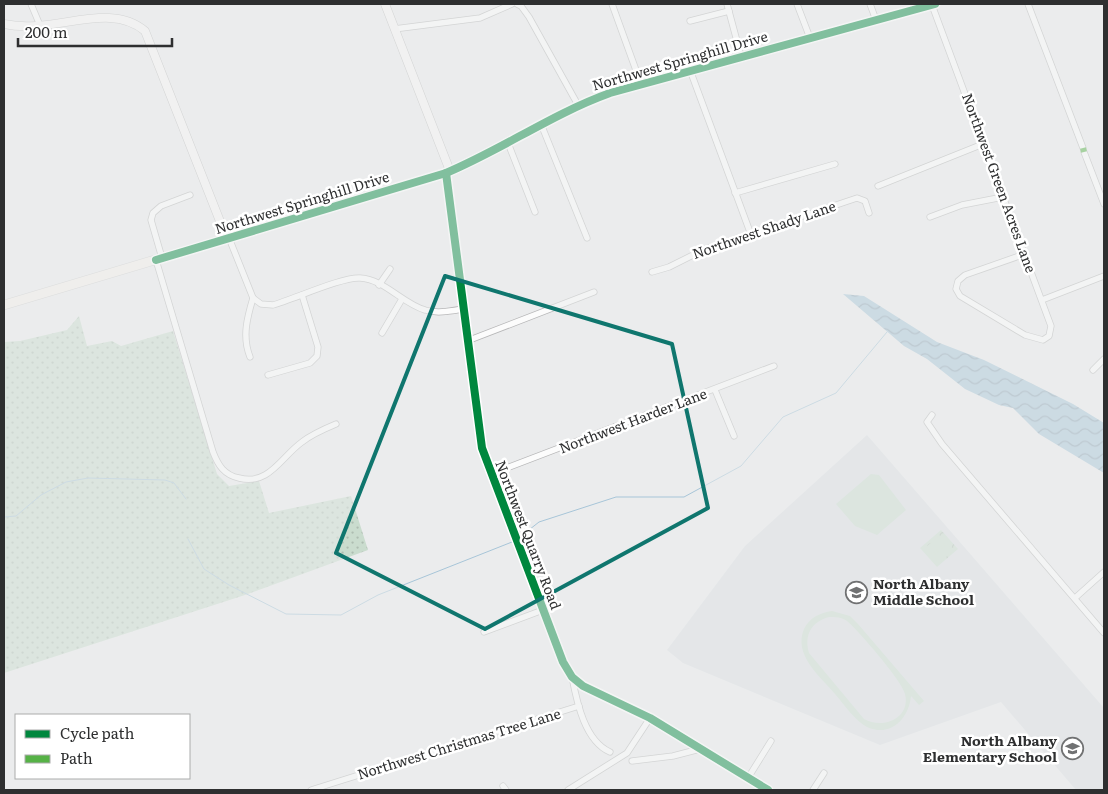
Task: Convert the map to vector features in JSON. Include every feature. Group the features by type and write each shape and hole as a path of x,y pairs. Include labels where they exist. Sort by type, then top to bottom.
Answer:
{"main road":[{"name":"Northwest Springhill Drive","path":"4,305 448,172 508,143 578,105 641,84 933,4"}],"street":[{"path":"31,4 39,23"},
{"name":"Northwest Quarry Road","path":"385,4 448,172 479,433 491,474 563,662 572,677 579,706 594,740 600,748 610,752"},
{"path":"394,29 480,18 512,4"},
{"path":"517,4 521,6 529,17 578,105"},
{"path":"612,4 641,84"},
{"path":"727,4 741,56"},
{"path":"797,4 810,38"},
{"path":"870,4 876,20"},
{"name":"Northwest Green Acres Lane","path":"933,4 983,144 1025,254 1052,330 1050,336 1039,340 1025,335 964,298 956,289 958,281 965,275 1025,254"},
{"path":"1028,4 1104,204"},
{"path":"690,21 729,11"},
{"path":"4,24 18,26 39,23 66,14"},
{"path":"130,14 145,31 253,298 247,318 246,334 246,348 250,357"},
{"path":"690,70 750,232"},
{"path":"541,124 588,238"},
{"path":"508,143 535,212"},
{"path":"878,186 983,144"},
{"path":"735,193 835,164"},
{"path":"190,196 161,206 153,213 152,220 159,259 190,376 216,459 222,470 235,477 250,480 264,476 303,440 336,424"},
{"path":"930,217 962,205 1003,197"},
{"name":"Northwest Shady Lane","path":"652,272 669,267 705,249 750,232 857,198 865,202 869,213"},
{"path":"380,285 390,269"},
{"path":"1042,300 1104,276"},
{"path":"253,298 267,305 302,296 355,278 362,278 380,285 402,299 432,312 463,309"},
{"path":"467,341 594,292"},
{"path":"268,375 310,363 317,356 318,347 302,296"},
{"path":"382,333 402,299"},
{"path":"1093,370 1104,358"},
{"name":"Northwest Harder Lane","path":"491,474 774,366"},
{"path":"715,390 734,436"},
{"path":"932,415 927,422 934,434 1104,633"},
{"path":"1075,598 1104,572"},
{"path":"484,632 543,610"},
{"name":"Northwest Quarry Road","path":"572,677 588,689 650,718 768,790"},
{"name":"Northwest Christmas Tree Lane","path":"311,790 579,706"},
{"path":"568,790 626,753 650,718"},
{"path":"748,778 771,741"},
{"path":"632,761 673,756 700,749"},
{"path":"814,790 824,773"}],"highlighted area":[{"path":"445,276 672,344 708,508 485,629 336,553"}],"shaded area":[{"name":"North Albany Middle School","path":"867,435 1104,708 1104,790 1076,790 1001,702 880,745 683,663 667,650 745,546"}],"green space":[{"path":"79,316 87,346 112,341 121,346 173,331 217,474 229,486 259,481 269,513 351,496 368,550 245,595 4,673 4,342 20,341 67,330"},
{"path":"871,474 879,475 906,510 877,535 855,526 836,504"},
{"path":"941,530 958,549 937,567 920,548"},
{"path":"940,535 946,542 932,554 926,547"},
{"path":"947,544 953,551 939,563 933,556"},
{"path":"832,611 850,616 924,701 919,705 911,696 907,712 891,728 876,730 867,727 858,720 816,672 805,656 802,648 802,639 806,625 819,614","holes":["829,617 843,619 853,626 897,679 905,694 906,702 904,710 894,720 879,723 864,719 809,653 807,640 810,630 818,622"]}],"water":[{"path":"843,294 864,296 937,342 984,360 1073,404 1104,423 1104,473 1039,434 1013,408 999,405 965,389 927,359 904,346"}],"waterway":[{"path":"520,537 539,522 616,497 684,497 741,466 783,417 836,393 887,332"},
{"path":"4,517 16,516 41,495 66,482 88,478 165,480 174,483 186,499"},
{"path":"188,539 204,569 229,585 286,614 341,615 378,595 512,542"}],"marked path":[{"path":"1083,148 1084,152"}],"cycle path":[{"path":"156,260 446,173 568,111 610,93 935,4"},
{"path":"446,173 482,448 563,662 572,677 583,686 650,718 768,790"}],"place":[{"name":"North Albany Middle School","path":"857,592"},
{"name":"North Albany Elementary School","path":"1073,749"}]}
